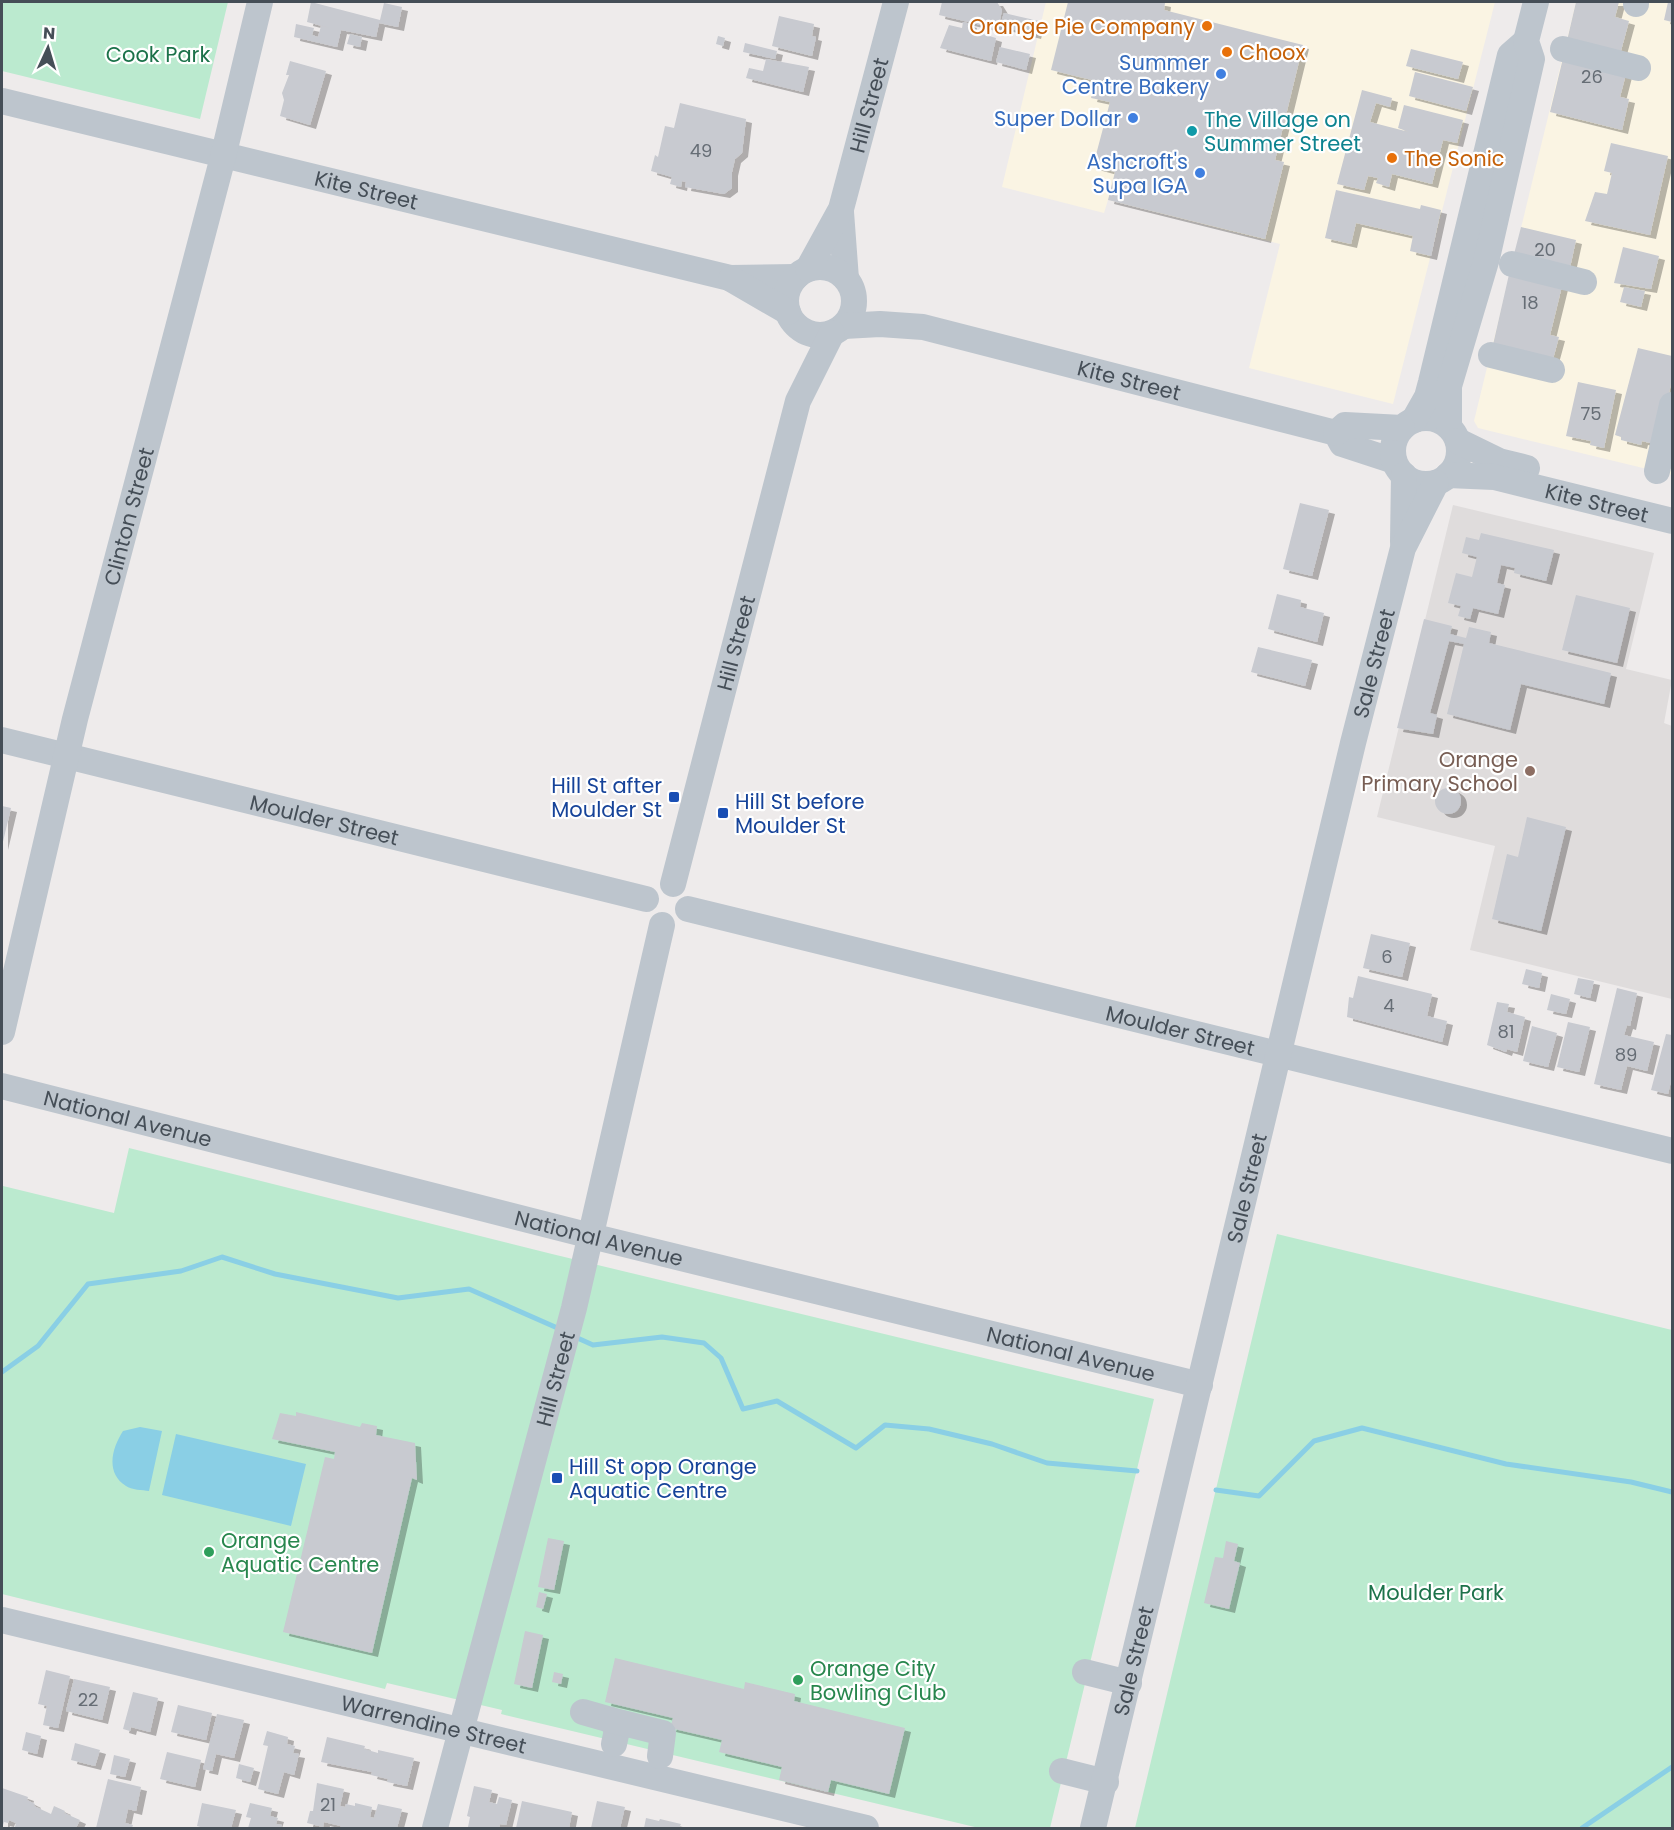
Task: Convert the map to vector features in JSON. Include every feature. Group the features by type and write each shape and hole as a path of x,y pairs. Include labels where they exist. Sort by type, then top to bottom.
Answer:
{"street":[{"name":"Clinton Street","path":"2,1032 67,756 223,157 260,2"},
{"name":"Hill Street","path":"802,273 841,209 896,2"},
{"path":"1526,41 1510,55 1427,397 1394,443 1399,468 1413,482 1442,479 1458,459 1449,386 1487,258 1519,117 1532,59 1526,41 1536,2"},
{"path":"1563,49 1638,68"},
{"name":"Kite Street","path":"2,101 223,157 730,278 802,273"},
{"path":"1491,130 1519,117"},
{"name":"Hill Street","path":"841,209 849,285"},
{"path":"1512,264 1584,282"},
{"path":"828,268 849,285 853,310 838,330 809,333 793,320 787,294 802,273 828,268"},
{"name":"Kite Street","path":"730,278 793,320"},
{"name":"Kite Street","path":"849,285 923,327"},
{"name":"Hill Street","path":"793,320 798,401"},
{"name":"Kite Street","path":"838,330 880,324 923,327 1336,433 1342,444 1399,468"},
{"name":"Hill Street","path":"673,884 798,401 838,330"},
{"path":"1491,355 1552,370"},
{"path":"1657,471 1672,405"},
{"path":"1408,424 1432,418 1454,434"},
{"name":"Kite Street","path":"1336,433 1345,425 1408,424"},
{"name":"Kite Street","path":"1454,434 1499,461 1672,504"},
{"name":"Sale Street","path":"1399,468 1403,548"},
{"name":"Kite Street","path":"1442,479 1494,477 1672,521"},
{"name":"Sale Street","path":"1093,1828 1106,1782 1353,743 1403,548 1442,479"},
{"name":"Moulder Street","path":"2,740 646,899"},
{"path":"673,884 687,897 688,909 681,920 663,925 651,918 646,899 659,885 673,884"},
{"name":"Moulder Street","path":"688,909 1672,1151"},
{"name":"Hill Street","path":"435,1828 570,1322 663,925"},
{"name":"National Avenue","path":"2,1086 591,1236 1200,1385"},
{"name":"Warrendine Street","path":"2,1620 866,1828"},
{"path":"1085,1672 1129,1683"},
{"path":"583,1712 613,1732 663,1733 660,1756"},
{"path":"1062,1771 1106,1782"}],"shaded area":[{"path":"1046,2 1495,2 1393,404 1249,368 1280,244 1108,200 1104,213 1002,187"},
{"path":"1576,2 1672,2 1672,475 1478,428 1474,421"},
{"name":"Orange Primary School","path":"1453,505 1654,553 1626,669 1672,680 1664,723 1672,726 1672,999 1470,950 1495,846 1377,817"}],"green space":[{"name":"Cook Park","path":"2,2 228,2 200,119 2,71"},
{"path":"129,1148 552,1254 1154,1399 1050,1828 979,1828 501,1714 502,1710 387,1683 385,1689 2,1594 3,1186 114,1213"},
{"name":"Moulder Park","path":"1277,1234 1672,1330 1672,1828 1135,1828"}],"water":[{"path":"140,1427 162,1431 149,1491 134,1489 119,1481 112,1460 123,1431"},
{"path":"176,1434 306,1464 291,1526 162,1495"}],"building":[{"path":"311,2 380,20 384,3 402,7 398,27 379,23 376,37 341,30 337,47 294,37 296,24 314,28 312,35 318,37 321,26 330,28 307,22"},
{"path":"942,2 997,2 1002,10 998,29 939,15"},
{"name":"The Village on Summer Street","path":"1068,2 1160,2 1165,3 1164,10 1303,45 1275,160 1284,162 1265,239 1108,200 1115,172 1093,166 1110,102 1091,98 1096,81 1051,70"},
{"path":"1576,2 1619,2 1615,17 1629,21 1619,58 1566,45"},
{"path":"1668,2 1672,2 1672,22 1664,20"},
{"path":"1004,13 1039,21 1035,35 1000,26"},
{"path":"779,16 814,24 812,36 816,37 812,56 772,46"},
{"path":"963,22 971,24 969,30 996,38 991,61 940,48 949,25 962,28"},
{"path":"350,34 362,37 360,47 347,44"},
{"path":"718,36 725,38 723,46 716,44"},
{"path":"745,43 777,51 775,59 743,52"},
{"path":"1000,47 1030,54 1026,70 996,62"},
{"path":"1411,49 1463,62 1458,79 1406,66"},
{"path":"1564,54 1627,70 1620,97 1629,99 1622,130 1550,112"},
{"path":"766,59 809,67 803,92 746,78 749,68 763,71"},
{"path":"290,61 326,71 310,125 280,116 284,100 282,93 289,75 286,75"},
{"path":"1415,72 1473,87 1466,111 1409,96"},
{"path":"1362,90 1392,98 1390,107 1376,103 1370,122 1409,132 1398,128 1404,105 1463,120 1457,143 1443,140 1432,184 1392,174 1389,187 1376,183 1378,178 1368,176 1364,190 1337,184"},
{"path":"680,103 746,119 742,153 735,159 732,172 732,188 724,194 685,187 686,182 682,181 681,187 670,184 672,177 651,171 655,155 658,157 665,126 674,128"},
{"path":"1611,143 1668,156 1650,235 1585,221 1595,192 1607,194 1612,173 1604,171"},
{"path":"1336,190 1420,209 1421,205 1441,210 1431,256 1410,251 1413,236 1356,223 1351,244 1325,238"},
{"path":"1521,227 1576,240 1569,272 1513,258"},
{"path":"1623,247 1659,256 1651,289 1614,283"},
{"path":"1510,270 1563,282 1550,335 1559,337 1553,359 1492,349"},
{"path":"1624,287 1645,291 1641,307 1620,302"},
{"path":"1638,348 1672,356 1672,379 1658,445 1642,441 1641,445 1621,440 1621,437 1615,435"},
{"path":"1578,382 1616,390 1604,448 1590,445 1591,441 1566,436"},
{"path":"1300,503 1329,510 1312,576 1283,569"},
{"path":"1481,533 1554,550 1546,581 1514,573 1515,568 1501,565 1497,583 1505,585 1498,614 1473,608 1470,619 1458,616 1461,606 1448,603 1456,573 1472,577 1477,557 1462,553 1466,537 1479,540"},
{"path":"1277,594 1301,600 1300,607 1324,613 1317,642 1268,629"},
{"path":"1576,595 1630,608 1617,663 1562,650"},
{"path":"1424,619 1452,626 1450,634 1466,638 1469,627 1491,632 1489,643 1611,673 1604,704 1521,684 1510,730 1447,714 1464,644 1449,641 1430,713 1437,715 1433,734 1397,728"},
{"path":"1258,647 1312,660 1305,686 1251,672"},
{"path":"1448,788 1457,792 1461,801 1457,810 1448,814 1439,810 1435,801 1439,792"},
{"path":"2,806 11,808 2,846"},
{"path":"1527,817 1566,827 1541,931 1492,919 1507,854 1518,857"},
{"path":"1371,934 1410,943 1402,977 1363,968"},
{"path":"1526,969 1542,973 1539,988 1522,984"},
{"path":"1358,976 1432,994 1427,1016 1447,1021 1442,1042 1347,1017 1349,997 1353,998"},
{"path":"1578,978 1594,981 1590,998 1574,994"},
{"path":"1617,988 1637,993 1630,1026 1627,1025 1624,1035 1654,1042 1647,1071 1627,1066 1621,1090 1594,1084"},
{"path":"1551,994 1570,999 1566,1014 1547,1010"},
{"path":"1497,1002 1509,1004 1507,1012 1525,1017 1517,1052 1507,1049 1506,1052 1487,1045"},
{"path":"1568,1022 1590,1027 1579,1072 1557,1067"},
{"path":"1532,1026 1557,1033 1548,1067 1523,1061"},
{"path":"1666,1034 1672,1035 1672,1077 1668,1094 1651,1090"},
{"path":"296,1412 360,1427 362,1423 377,1426 376,1435 415,1443 417,1480 412,1478 372,1653 283,1632 325,1457 334,1459 335,1452 272,1439 280,1413 296,1416"},
{"path":"548,1538 564,1541 554,1590 538,1587"},
{"path":"1226,1541 1238,1544 1234,1561 1240,1563 1229,1609 1204,1603 1215,1557 1223,1558"},
{"path":"539,1592 547,1594 543,1609 536,1607"},
{"path":"525,1631 543,1635 532,1688 514,1684"},
{"path":"615,1658 744,1689 745,1682 795,1694 794,1701 905,1728 889,1794 831,1780 828,1792 779,1780 782,1767 719,1752 722,1740 670,1728 673,1718 605,1702"},
{"path":"46,1670 70,1676 58,1728 43,1725 47,1706 38,1704"},
{"path":"554,1672 563,1674 561,1684 552,1682"},
{"path":"74,1679 110,1687 102,1720 66,1711"},
{"path":"133,1692 158,1698 150,1732 131,1727 130,1731 123,1729"},
{"path":"178,1705 212,1713 206,1740 171,1732"},
{"path":"217,1714 244,1720 234,1758 216,1754 212,1771 203,1769"},
{"path":"267,1731 288,1737 287,1744 295,1746 293,1753 299,1754 294,1775 284,1772 278,1794 258,1789 268,1746 263,1745"},
{"path":"26,1732 41,1736 37,1754 22,1750"},
{"path":"327,1737 365,1746 364,1749 378,1753 378,1750 414,1758 407,1786 387,1782 388,1779 371,1775 372,1772 321,1762"},
{"path":"75,1743 100,1750 95,1766 71,1760"},
{"path":"167,1752 201,1760 195,1787 160,1779"},
{"path":"114,1755 130,1759 125,1777 110,1774"},
{"path":"239,1764 254,1768 250,1782 236,1778"},
{"path":"108,1779 141,1787 136,1811 128,1809 125,1823 133,1825 132,1828 96,1828"},
{"path":"317,1783 344,1789 340,1806 345,1807 346,1804 355,1806 355,1803 372,1807 370,1817 374,1818 378,1804 402,1809 397,1828 340,1828 341,1826 324,1822 323,1827 307,1823 310,1811 313,1811"},
{"path":"474,1786 492,1790 489,1802 497,1804 499,1797 512,1800 506,1825 500,1824 499,1828 468,1827 470,1817 467,1816"},
{"path":"2,1788 28,1797 27,1800 35,1804 34,1806 51,1814 54,1806 80,1820 76,1828 18,1828 15,1827 16,1823 9,1820 8,1823 4,1822 2,1828"},
{"path":"522,1801 572,1812 569,1828 516,1828"},
{"path":"597,1801 625,1807 620,1828 591,1828"},
{"path":"202,1803 236,1810 231,1828 197,1826"},
{"path":"250,1803 272,1808 270,1816 278,1818 276,1824 282,1825 281,1828 248,1828 251,1818 246,1817"},
{"path":"646,1818 681,1824 679,1828 644,1828"}],"waterway":[{"path":"2,1372 38,1346 88,1284 181,1271 222,1257 275,1274 398,1298 469,1289 562,1330"},
{"path":"573,1336 593,1345 662,1337 704,1343 721,1358 743,1409 777,1401 856,1448 885,1425 929,1429 992,1444 1047,1463 1137,1471"},
{"path":"1216,1490 1259,1496 1314,1441 1362,1428 1506,1464 1631,1482 1672,1492"},
{"path":"1582,1828 1672,1767"}],"place":[{"name":"Orange Pie Company","path":"1207,26"},
{"name":"Choox","path":"1227,52"},
{"name":"Summer Centre Bakery","path":"1221,74"},
{"name":"Super Dollar","path":"1133,118"},
{"name":"The Village on Summer Street","path":"1192,131"},
{"name":"The Sonic","path":"1392,158"},
{"name":"Ashcroft's Supa IGA","path":"1200,173"},
{"name":"Orange Primary School","path":"1530,771"},
{"name":"Hill St after Moulder St","path":"674,797"},
{"name":"Hill St before Moulder St","path":"723,813"},
{"name":"Hill St opp Orange Aquatic Centre","path":"557,1478"},
{"name":"Orange Aquatic Centre","path":"209,1552"},
{"name":"Orange City Bowling Club","path":"798,1680"}]}
